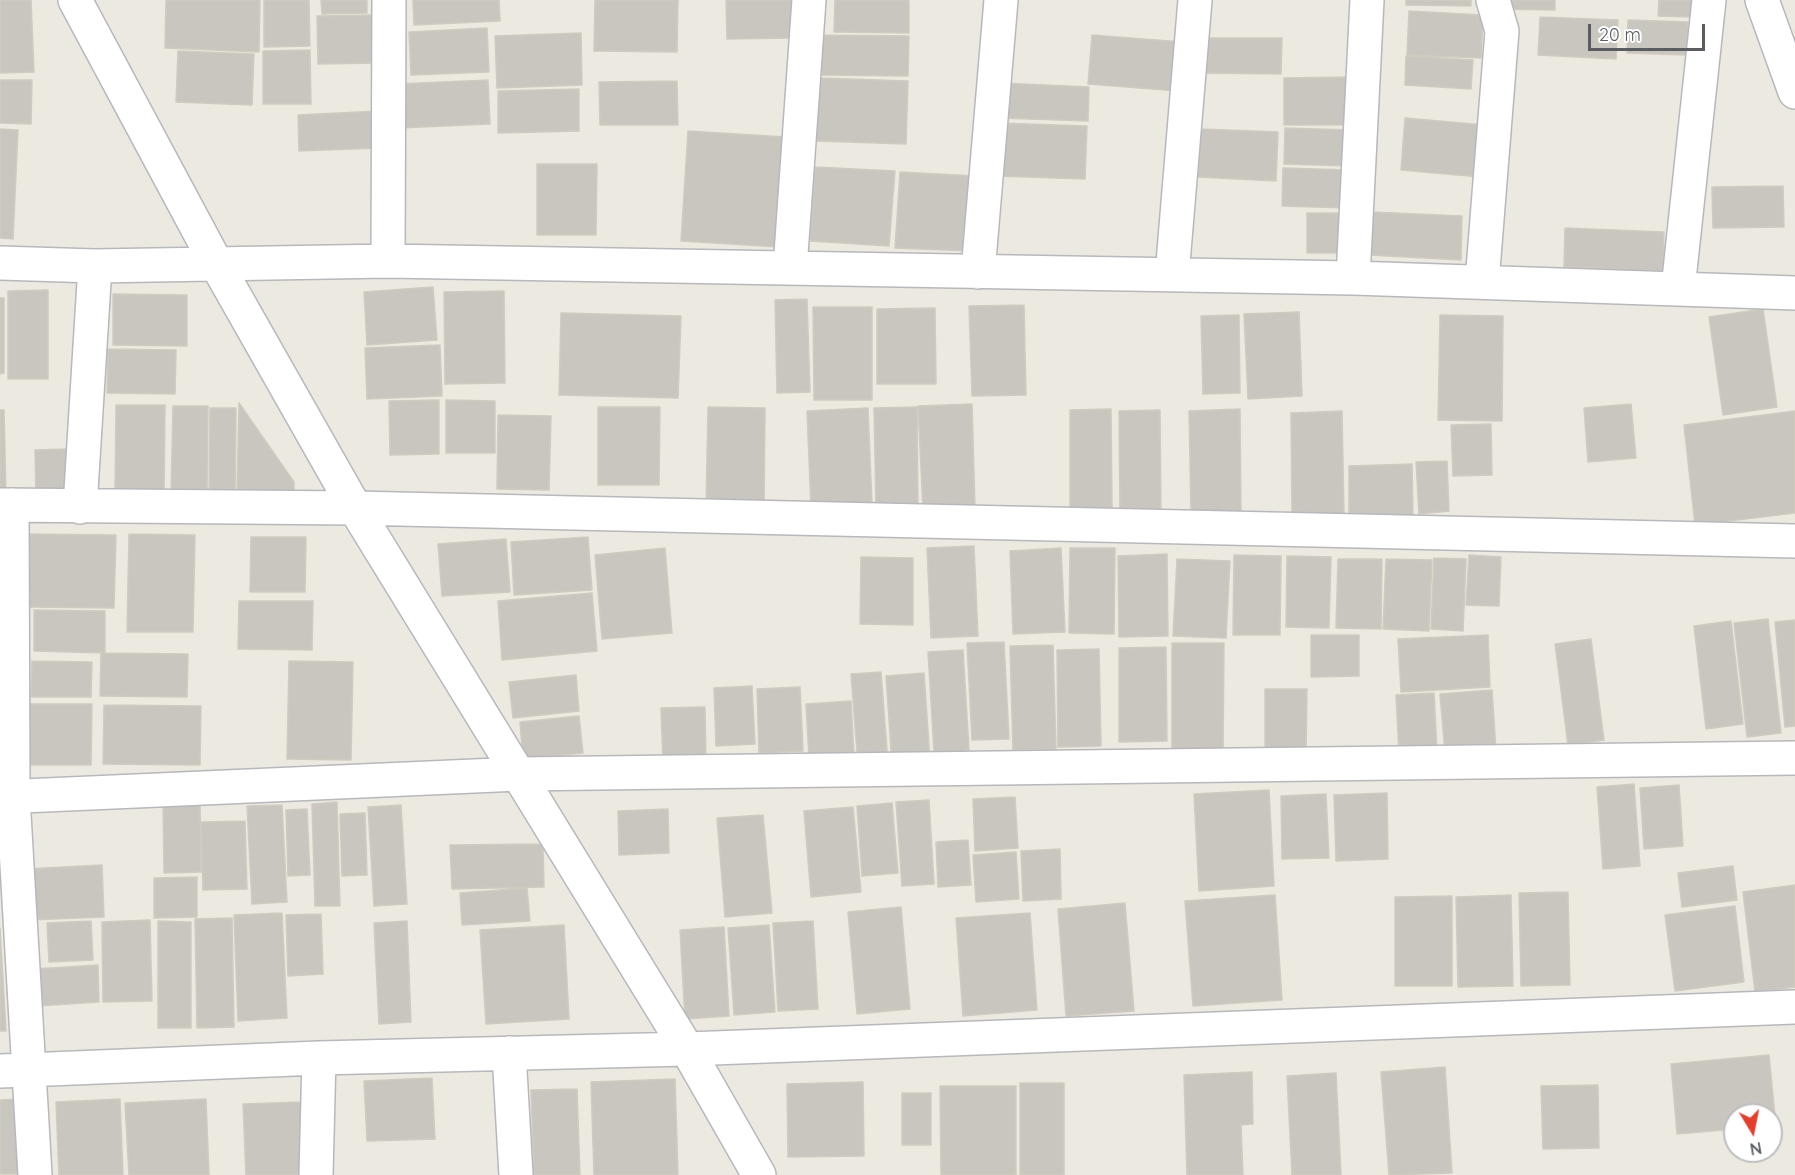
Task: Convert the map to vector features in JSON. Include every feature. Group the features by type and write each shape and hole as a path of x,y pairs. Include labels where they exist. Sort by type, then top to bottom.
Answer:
{"street":[{"path":"75,0 216,263 355,508 687,1049 759,1175"},
{"path":"388,261 389,0"},
{"path":"790,268 809,0"},
{"path":"978,272 1001,0"},
{"path":"1172,275 1195,0"},
{"path":"1353,278 1367,0"},
{"path":"1482,282 1502,31 1493,0"},
{"path":"1678,289 1709,0"},
{"path":"1761,0 1795,92"},
{"path":"0,263 95,266 388,261 1353,278 1795,293"},
{"path":"80,507 95,266"},
{"path":"35,1175 14,1071 6,797 6,505 355,508 1795,541"},
{"path":"6,797 519,774 1795,758"},
{"path":"14,1071 319,1058 687,1049 1795,1006"},
{"path":"508,1053 516,1175"},
{"path":"316,1175 319,1058"}],"building":[{"path":"0,0 31,0 34,72 0,73"},
{"path":"166,0 260,0 259,52 165,48"},
{"path":"264,0 309,0 310,46 264,47"},
{"path":"321,0 367,0 367,13 322,14"},
{"path":"413,0 499,0 500,21 414,25"},
{"path":"595,0 678,0 677,52 594,51"},
{"path":"726,0 793,0 794,38 727,39"},
{"path":"835,0 909,0 909,33 834,32"},
{"path":"1406,0 1471,0 1471,6 1406,5"},
{"path":"1498,0 1555,0 1555,10 1498,9"},
{"path":"1659,0 1693,0 1692,17 1658,16"},
{"path":"1409,11 1483,15 1481,58 1407,55"},
{"path":"376,15 377,63 318,64 317,16"},
{"path":"1540,17 1618,20 1616,59 1538,55"},
{"path":"1628,20 1688,22 1686,55 1627,53"},
{"path":"487,28 489,72 411,75 409,32"},
{"path":"581,33 582,85 497,88 495,36"},
{"path":"821,35 909,36 908,76 820,75"},
{"path":"1092,35 1182,42 1178,91 1088,84"},
{"path":"1199,38 1282,38 1281,74 1199,73"},
{"path":"310,50 311,104 263,104 263,51"},
{"path":"178,51 254,54 252,105 176,102"},
{"path":"1406,56 1473,60 1471,89 1405,85"},
{"path":"1352,77 1352,125 1284,125 1284,78"},
{"path":"819,78 908,81 906,144 817,141"},
{"path":"0,80 32,80 31,124 0,123"},
{"path":"488,80 490,124 399,128 397,84"},
{"path":"677,81 678,125 600,125 599,82"},
{"path":"1001,83 1089,87 1088,121 1000,118"},
{"path":"579,89 579,131 498,133 498,91"},
{"path":"378,111 379,148 299,151 298,115"},
{"path":"1405,118 1484,125 1480,177 1401,170"},
{"path":"998,123 1087,126 1085,179 996,176"},
{"path":"1285,128 1351,130 1349,166 1284,164"},
{"path":"0,129 18,130 13,239 0,238"},
{"path":"1200,129 1278,132 1276,181 1198,177"},
{"path":"688,131 786,137 779,247 681,241"},
{"path":"537,164 597,164 596,235 537,235"},
{"path":"815,167 895,171 889,246 810,241"},
{"path":"1283,168 1349,170 1348,208 1282,206"},
{"path":"900,172 975,176 971,251 895,248"},
{"path":"1783,186 1784,227 1713,228 1712,187"},
{"path":"1371,212 1462,216 1461,260 1369,255"},
{"path":"1307,213 1348,213 1348,253 1307,253"},
{"path":"1565,228 1664,232 1663,271 1564,267"},
{"path":"433,287 437,340 367,345 364,292"},
{"path":"48,290 48,379 8,379 8,291"},
{"path":"504,291 505,383 445,384 444,292"},
{"path":"113,294 187,295 187,346 113,345"},
{"path":"0,298 4,298 4,373 0,374"},
{"path":"807,299 810,392 777,393 775,300"},
{"path":"1024,305 1026,395 972,396 969,306"},
{"path":"813,307 872,307 872,400 814,400"},
{"path":"935,308 936,384 877,384 877,309"},
{"path":"1763,309 1777,407 1723,415 1709,317"},
{"path":"1299,312 1302,396 1248,399 1244,314"},
{"path":"561,313 681,316 678,398 559,395"},
{"path":"1239,315 1240,393 1203,394 1201,316"},
{"path":"1440,315 1503,316 1502,421 1438,420"},
{"path":"440,345 442,396 367,399 365,348"},
{"path":"108,349 176,350 175,394 107,393"},
{"path":"439,400 439,454 390,455 389,401"},
{"path":"446,400 495,401 495,453 446,453"},
{"path":"239,403 294,482 294,494 237,492"},
{"path":"972,404 975,507 923,510 918,406"},
{"path":"1631,404 1636,458 1588,462 1584,408"},
{"path":"116,405 165,405 164,498 115,497"},
{"path":"173,406 208,406 207,494 171,494"},
{"path":"598,407 660,407 659,485 598,485"},
{"path":"708,407 765,408 764,511 706,510"},
{"path":"917,407 918,509 876,510 874,408"},
{"path":"210,408 236,408 235,497 209,498"},
{"path":"868,408 872,505 811,508 807,411"},
{"path":"1111,409 1112,508 1070,508 1070,410"},
{"path":"1240,409 1241,513 1191,515 1189,411"},
{"path":"0,410 4,410 6,496 0,496"},
{"path":"1160,410 1161,513 1120,513 1119,411"},
{"path":"1342,411 1344,515 1292,516 1291,413"},
{"path":"1795,411 1795,513 1695,525 1684,425"},
{"path":"498,415 551,416 549,490 497,489"},
{"path":"1491,424 1492,475 1453,476 1451,425"},
{"path":"68,449 68,497 36,497 35,450"},
{"path":"1447,461 1449,511 1419,514 1416,462"},
{"path":"1412,464 1413,517 1349,517 1349,466"},
{"path":"29,534 116,535 114,608 28,607"},
{"path":"129,534 195,535 193,632 127,632"},
{"path":"251,537 306,537 305,592 250,592"},
{"path":"588,537 592,590 514,595 511,542"},
{"path":"506,539 510,592 442,596 438,544"},
{"path":"974,546 978,636 931,638 927,548"},
{"path":"665,548 672,633 602,639 595,555"},
{"path":"1061,548 1065,632 1013,634 1010,551"},
{"path":"1070,548 1115,548 1114,634 1069,633"},
{"path":"1167,554 1168,636 1119,637 1118,556"},
{"path":"1234,555 1281,556 1280,635 1233,635"},
{"path":"1469,555 1501,557 1499,606 1466,605"},
{"path":"1287,556 1331,557 1329,628 1286,627"},
{"path":"861,557 913,558 913,625 860,624"},
{"path":"1434,558 1466,559 1463,631 1431,629"},
{"path":"1177,559 1230,561 1226,638 1173,636"},
{"path":"1338,559 1382,559 1381,629 1336,628"},
{"path":"1386,559 1432,560 1429,631 1383,629"},
{"path":"592,593 597,651 502,660 498,601"},
{"path":"239,601 313,601 312,650 238,649"},
{"path":"34,610 105,611 105,653 34,651"},
{"path":"1768,619 1781,733 1747,737 1734,623"},
{"path":"1795,620 1795,726 1785,727 1775,622"},
{"path":"1731,621 1743,724 1706,729 1694,626"},
{"path":"1311,635 1359,635 1359,676 1311,677"},
{"path":"1488,635 1490,687 1401,692 1398,639"},
{"path":"1591,639 1604,740 1568,745 1555,644"},
{"path":"1004,642 1009,739 972,740 967,643"},
{"path":"1172,643 1224,643 1223,755 1172,755"},
{"path":"1053,645 1056,749 1013,750 1010,646"},
{"path":"1166,647 1167,741 1119,742 1119,648"},
{"path":"1099,649 1101,746 1058,747 1057,650"},
{"path":"963,650 969,750 934,752 928,652"},
{"path":"101,653 188,654 187,697 100,696"},
{"path":"32,661 92,662 91,697 31,697"},
{"path":"289,661 353,662 351,760 287,759"},
{"path":"881,672 888,763 858,765 851,674"},
{"path":"924,673 930,761 892,764 886,676"},
{"path":"576,675 579,711 513,718 509,682"},
{"path":"752,686 755,744 716,746 714,688"},
{"path":"800,687 803,751 759,753 757,689"},
{"path":"1265,689 1307,689 1306,753 1265,753"},
{"path":"1492,690 1496,750 1445,753 1440,694"},
{"path":"1434,693 1437,751 1399,753 1396,695"},
{"path":"851,701 854,756 809,758 806,704"},
{"path":"25,704 92,704 91,765 25,765"},
{"path":"104,705 201,706 200,765 103,764"},
{"path":"705,707 706,762 663,763 661,708"},
{"path":"579,716 583,753 523,759 520,722"},
{"path":"1634,784 1640,866 1603,869 1597,787"},
{"path":"1679,785 1683,846 1644,849 1640,788"},
{"path":"1269,790 1274,886 1199,891 1194,794"},
{"path":"1387,793 1388,859 1336,861 1334,795"},
{"path":"1326,794 1329,858 1282,859 1281,796"},
{"path":"1015,797 1018,848 975,851 973,799"},
{"path":"929,800 934,884 902,886 896,802"},
{"path":"163,802 200,802 201,872 164,873"},
{"path":"337,802 340,906 315,906 312,804"},
{"path":"892,803 898,873 862,876 857,806"},
{"path":"282,805 287,902 252,904 247,806"},
{"path":"401,805 407,904 374,906 368,807"},
{"path":"853,807 861,892 811,897 804,811"},
{"path":"307,809 310,875 288,876 286,810"},
{"path":"668,809 669,853 619,855 618,811"},
{"path":"365,813 367,875 342,876 340,814"},
{"path":"763,815 772,913 725,917 717,818"},
{"path":"245,821 247,889 203,890 201,822"},
{"path":"968,840 971,885 938,887 936,842"},
{"path":"543,844 544,887 452,889 450,845"},
{"path":"1060,849 1061,899 1023,901 1021,851"},
{"path":"1016,852 1019,899 976,902 973,855"},
{"path":"102,865 104,917 27,920 25,869"},
{"path":"1733,866 1737,900 1682,907 1678,873"},
{"path":"197,877 197,917 154,918 154,878"},
{"path":"1795,885 1795,987 1755,992 1743,892"},
{"path":"527,888 530,921 462,925 460,893"},
{"path":"1568,892 1570,985 1521,986 1519,893"},
{"path":"1275,895 1282,1000 1193,1006 1185,901"},
{"path":"1511,895 1513,986 1458,987 1456,897"},
{"path":"1452,896 1452,986 1395,986 1395,897"},
{"path":"1125,903 1134,1011 1066,1016 1058,909"},
{"path":"1735,906 1744,982 1675,991 1665,915"},
{"path":"901,907 910,1009 857,1014 848,912"},
{"path":"282,913 287,1018 238,1021 234,915"},
{"path":"1030,913 1037,1010 963,1016 956,918"},
{"path":"321,914 323,974 288,976 286,915"},
{"path":"232,918 234,1027 197,1028 195,919"},
{"path":"150,920 152,1001 103,1002 102,922"},
{"path":"91,921 93,960 49,962 47,923"},
{"path":"158,921 191,922 191,1028 158,1028"},
{"path":"407,921 411,1022 379,1024 374,923"},
{"path":"813,921 818,1009 778,1011 773,923"},
{"path":"564,925 569,1019 486,1024 480,930"},
{"path":"769,925 775,1012 734,1015 728,928"},
{"path":"724,927 729,1016 685,1019 680,930"},
{"path":"0,928 6,1031 0,1031"},
{"path":"98,965 99,1002 37,1006 35,969"},
{"path":"1769,1055 1774,1103 1723,1103 1723,1130 1677,1134 1671,1064"},
{"path":"1445,1067 1452,1173 1389,1175 1381,1072"},
{"path":"1252,1072 1253,1124 1241,1125 1243,1175 1187,1175 1184,1075"},
{"path":"1336,1073 1341,1175 1292,1175 1287,1076"},
{"path":"432,1078 435,1139 367,1141 364,1081"},
{"path":"675,1079 678,1175 594,1175 591,1082"},
{"path":"863,1082 864,1156 788,1157 787,1084"},
{"path":"1020,1083 1064,1083 1064,1175 1020,1175"},
{"path":"1598,1085 1599,1148 1543,1149 1541,1086"},
{"path":"940,1086 1016,1086 1016,1175 941,1175"},
{"path":"577,1089 580,1175 534,1175 531,1090"},
{"path":"902,1093 931,1093 931,1145 902,1145"},
{"path":"24,1099 25,1174 0,1174 0,1100"},
{"path":"120,1099 123,1175 59,1175 56,1102"},
{"path":"206,1099 209,1175 129,1175 125,1103"},
{"path":"301,1102 304,1175 246,1175 243,1104"}]}
